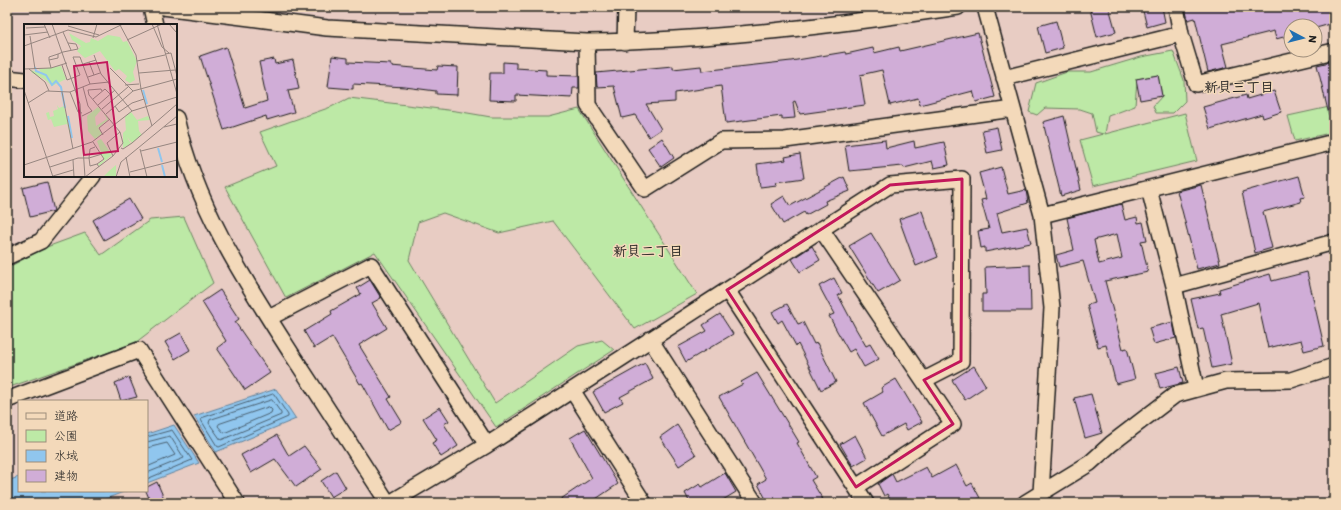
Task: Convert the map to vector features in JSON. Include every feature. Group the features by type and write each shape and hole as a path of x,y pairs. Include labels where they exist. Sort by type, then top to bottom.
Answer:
{"street":[{"path":"151,7 155,24"},
{"path":"163,7 327,28 587,42 625,42 859,21 958,7"},
{"path":"625,42 626,7"},
{"path":"985,7 1042,215 1052,308 1041,493"},
{"path":"1176,7 1181,34 1196,84 1334,51"},
{"path":"1004,78 1181,34"},
{"path":"587,42 588,104 645,190 721,141 785,140 1013,109"},
{"path":"7,78 24,80"},
{"path":"177,126 180,149 217,233 269,318 389,503 487,445 890,185 962,179 961,361 924,380"},
{"path":"1042,215 1334,142"},
{"path":"7,257 41,241 92,177"},
{"path":"1149,189 1174,286 1196,388"},
{"path":"821,229 953,424 856,487"},
{"path":"1174,286 1334,242"},
{"path":"269,318 371,265 487,445"},
{"path":"727,290 866,503"},
{"path":"650,340 755,503"},
{"path":"7,400 139,350 237,503"},
{"path":"1025,503 1090,463 1111,444 1175,395 1226,381 1291,380 1334,366"},
{"path":"572,390 644,503"}],"highlighted area":[{"path":"962,179 961,361 924,380 953,424 856,487 727,290 890,185"}],"green space":[{"path":"1173,51 1184,80 1185,101 1173,113 1156,113 1153,106 1162,96 1158,75 1137,79 1135,106 1108,116 1105,134 1185,113 1197,161 1093,186 1080,140 1103,134 1096,132 1092,113 1080,109 1045,108 1037,115 1029,112 1036,83 1067,72 1091,72 1141,57"},
{"path":"349,98 456,111 491,117 548,117 579,109 697,294 635,329 553,221 499,233 443,213 418,222 409,260 495,403 578,346 602,340 614,350 496,427 375,252 286,298 225,187 276,166 260,132 331,107"},
{"path":"1334,106 1334,132 1295,141 1288,116"},
{"path":"184,217 213,283 135,343 7,388 7,268 44,248 85,233 101,255 150,220"}],"water":[{"path":"276,389 296,419 216,452 194,416"},
{"path":"174,425 199,463 148,483 148,434"},
{"path":"18,477 18,492 123,492 95,503 7,503 7,481"}],"building":[{"path":"1109,7 1116,32 1097,37 1090,9"},
{"path":"1142,7 1162,7 1165,22 1147,27"},
{"path":"1185,7 1334,7 1334,23 1323,26 1323,18 1283,18 1283,37 1276,39 1274,31 1222,44 1228,67 1208,72 1195,18 1188,20"},
{"path":"1056,21 1063,48 1045,53 1038,26"},
{"path":"978,33 995,97 976,102 973,91 920,105 918,98 890,105 882,70 860,75 865,105 800,114 795,101 793,102 795,118 782,119 782,116 726,123 721,86 675,93 675,102 646,104 661,129 649,137 635,115 622,118 614,86 597,87 596,73 673,66 673,69 701,66 702,71 791,61 845,52 846,54 873,48 874,53 899,47 900,51"},
{"path":"226,47 245,108 267,101 259,62 274,59 275,64 293,60 299,89 288,91 294,112 267,120 266,116 224,130 200,56"},
{"path":"332,56 348,58 348,62 391,64 391,66 437,70 438,66 458,67 457,95 436,94 436,91 405,87 353,84 353,89 328,87"},
{"path":"1334,61 1334,115 1329,115 1317,65"},
{"path":"503,62 516,63 516,68 546,70 546,75 579,76 579,88 573,88 572,98 516,95 516,101 489,100 490,73 503,73"},
{"path":"1158,75 1162,96 1140,100 1136,79"},
{"path":"1274,91 1281,112 1263,118 1262,114 1210,129 1203,107 1246,95 1247,99"},
{"path":"1064,116 1081,190 1061,196 1043,122"},
{"path":"997,127 1002,150 987,153 982,130"},
{"path":"662,138 674,158 661,167 648,148"},
{"path":"885,140 886,148 914,141 915,148 944,142 949,165 934,168 932,161 904,168 903,166 849,171 845,145"},
{"path":"800,154 804,178 776,182 777,185 760,187 757,164 786,160 785,157"},
{"path":"1001,167 1008,194 1026,190 1028,203 997,213 1002,232 1027,227 1031,243 985,252 985,247 981,248 978,231 989,229 981,200 986,199 979,173"},
{"path":"1299,176 1305,197 1300,198 1301,202 1263,212 1272,248 1255,253 1242,192"},
{"path":"844,177 850,191 825,201 826,204 806,215 804,212 783,224 771,204 784,196 790,206"},
{"path":"47,182 54,211 30,217 23,188"},
{"path":"1201,185 1220,263 1197,269 1177,191"},
{"path":"129,199 141,219 104,240 93,220"},
{"path":"1121,204 1125,220 1137,217 1138,223 1143,222 1147,240 1141,241 1148,272 1105,281 1123,349 1127,348 1135,379 1116,384 1106,345 1098,347 1087,305 1095,303 1083,261 1059,267 1056,255 1074,250 1067,218","holes":["1117,234 1122,258 1099,264 1094,240"]},
{"path":"922,211 938,257 916,266 899,219"},
{"path":"871,233 900,280 878,293 849,246"},
{"path":"812,246 820,260 800,272 792,259"},
{"path":"1030,265 1031,311 982,311 982,294 986,294 985,267"},
{"path":"1307,272 1324,346 1304,351 1301,340 1268,348 1258,303 1221,314 1232,364 1212,368 1203,328 1198,329 1191,299 1220,293 1219,289 1270,274 1272,281"},
{"path":"834,278 842,293 838,295 856,329 866,346 870,344 879,359 864,367 854,349 849,352 829,316 834,314 819,286"},
{"path":"370,280 381,298 372,303 387,328 359,345 391,397 388,399 402,422 388,430 362,383 360,384 332,337 314,348 304,331 332,314 331,311 361,294 357,288"},
{"path":"220,290 239,319 235,322 270,373 245,390 217,348 226,341 202,302"},
{"path":"787,304 798,324 803,322 814,344 817,343 836,382 821,390 798,344 796,346 782,320 778,323 772,312"},
{"path":"720,314 733,334 686,362 678,347 707,331 703,325"},
{"path":"1173,322 1176,338 1154,344 1149,328"},
{"path":"181,333 190,350 175,359 165,342"},
{"path":"645,363 653,379 620,397 623,402 604,412 593,392"},
{"path":"974,366 986,386 965,400 952,380"},
{"path":"1179,367 1183,383 1160,389 1156,373"},
{"path":"757,373 799,442 797,443 816,477 811,480 825,503 768,503 758,484 766,479 719,397 743,384 741,382"},
{"path":"129,377 137,397 121,400 115,383"},
{"path":"896,379 922,422 907,430 904,424 882,436 864,403 883,392 881,388"},
{"path":"1091,394 1102,433 1085,438 1074,398"},
{"path":"440,407 449,421 444,424 458,446 441,457 432,443 437,440 423,418"},
{"path":"677,425 696,455 679,466 660,437"},
{"path":"585,429 618,484 590,503 555,503 592,478 570,438"},
{"path":"277,435 289,456 304,446 322,469 296,487 275,459 251,473 241,455"},
{"path":"855,435 867,458 853,466 840,444"},
{"path":"956,465 967,486 972,483 980,498 971,503 892,503 887,494 884,496 878,484 892,474 896,482 926,467 932,478"},
{"path":"336,471 346,488 331,497 321,481"},
{"path":"725,473 736,492 718,503 690,503 685,493 700,484 702,487"},
{"path":"157,482 166,503 151,503 146,492 148,492 148,486"}],"district":[{"name":"新貝三丁目","path":"1239,87"},
{"name":"新貝二丁目","path":"648,251"}]}
